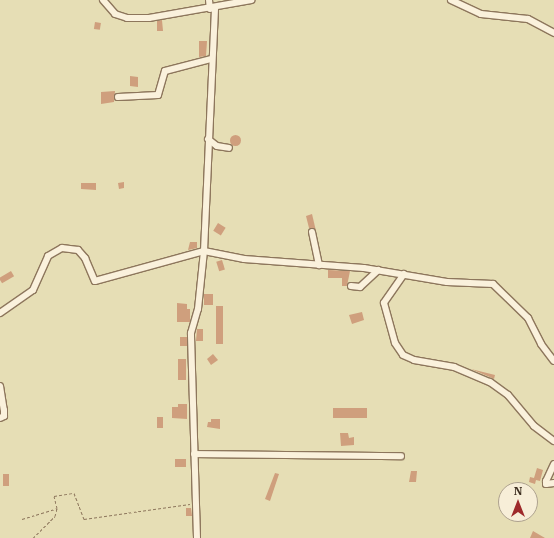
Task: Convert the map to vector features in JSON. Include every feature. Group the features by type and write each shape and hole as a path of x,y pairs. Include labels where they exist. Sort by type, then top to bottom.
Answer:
{"street":[{"path":"103,0 115,14 127,18 149,18 252,0"},
{"path":"197,538 192,332 198,309 204,251 211,60 212,8 209,0"},
{"path":"451,0 481,14 528,19 554,33"},
{"path":"118,97 158,96 165,71 211,60"},
{"path":"208,139 217,146 229,148"},
{"path":"312,232 319,265"},
{"path":"0,313 33,290 48,256 62,248 78,250 85,258 95,282 204,251 222,257 378,270 447,282 493,284 528,318 541,344 554,361"},
{"path":"351,286 360,287 378,270"},
{"path":"404,274 384,303 395,343 403,355 414,360 454,367 490,382 508,395 534,426 554,441"},
{"path":"0,386 4,416 0,418"},
{"path":"194,454 401,456"},
{"path":"554,464 546,484 554,483"}],"path":[{"path":"33,538 55,516 58,508 54,496 74,493 84,519 189,504 196,501"},
{"path":"22,519 58,508"}],"shaded area":[{"path":"0,0 554,0 554,538 0,538"}],"building":[{"path":"162,20 163,31 157,31 157,21"},
{"path":"95,22 101,23 100,30 94,29"},
{"path":"199,41 207,41 206,56 199,57"},
{"path":"130,76 138,77 138,87 130,86"},
{"path":"115,91 114,102 101,104 101,92"},
{"path":"235,134 239,136 241,140 239,144 235,146 231,144 229,140 231,136"},
{"path":"124,182 124,188 119,189 118,183"},
{"path":"81,183 96,183 96,190 81,189"},
{"path":"312,214 316,231 309,228 306,216"},
{"path":"218,223 226,228 221,235 213,231"},
{"path":"190,242 197,242 197,248 188,250"},
{"path":"222,260 225,270 219,271 216,262"},
{"path":"328,270 350,271 347,286 342,286 342,278 328,278"},
{"path":"11,271 14,276 2,283 0,278"},
{"path":"204,294 213,294 213,305 204,305"},
{"path":"177,303 187,304 187,309 190,309 190,322 177,322"},
{"path":"216,306 223,306 223,344 216,344"},
{"path":"362,312 364,320 352,324 349,315"},
{"path":"197,329 203,329 203,341 196,341"},
{"path":"180,337 187,337 187,346 180,346"},
{"path":"213,354 218,360 211,365 207,359"},
{"path":"178,359 186,359 186,380 178,380"},
{"path":"471,369 495,375 494,379 492,378"},
{"path":"178,404 187,404 187,419 172,418 172,407 178,407"},
{"path":"333,408 367,408 367,418 333,418"},
{"path":"157,417 163,417 163,428 157,428"},
{"path":"211,419 220,419 220,429 207,427 208,422 211,422"},
{"path":"340,433 348,433 349,438 354,437 354,445 341,446"},
{"path":"175,459 186,459 186,467 175,467"},
{"path":"537,468 543,470 540,481 536,480 536,482 529,482 530,477 534,478"},
{"path":"411,471 417,471 416,482 409,482"},
{"path":"275,473 279,474 270,501 265,499"},
{"path":"3,474 9,474 9,486 3,486"},
{"path":"186,508 191,508 192,516 186,516"},
{"path":"533,531 545,538 530,538"}]}
